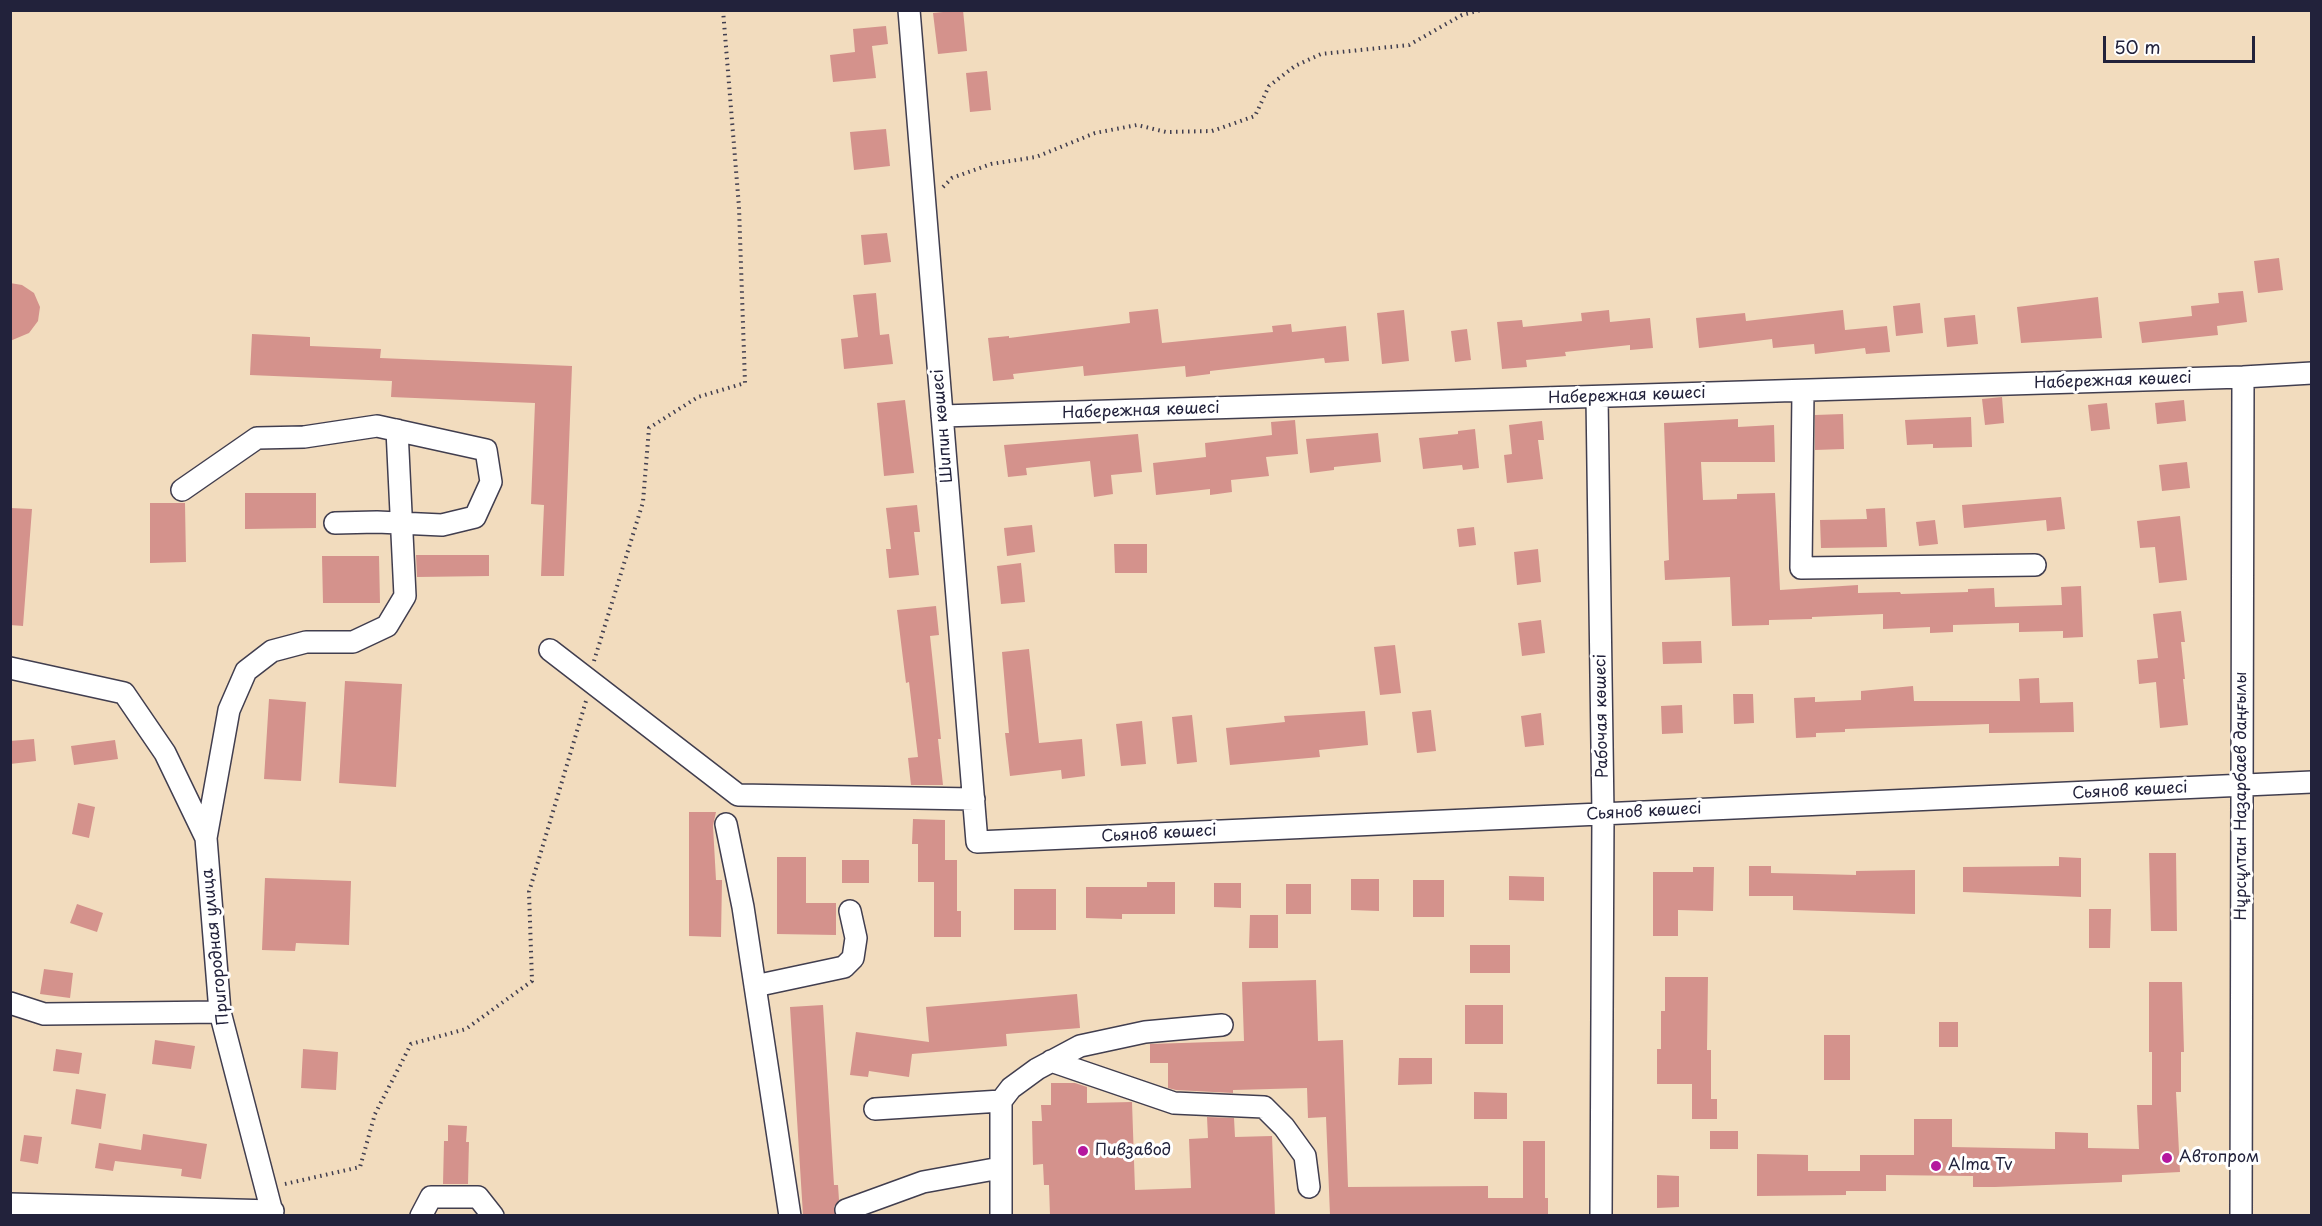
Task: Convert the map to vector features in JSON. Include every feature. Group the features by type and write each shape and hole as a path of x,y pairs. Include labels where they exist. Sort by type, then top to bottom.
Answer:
{"street":[{"name":"Шипин көшесі","path":"909,10 977,842"},
{"name":"Набережная көшесі","path":"942,416 1803,391 2312,373"},
{"name":"Нұрсұлтан Назарбаев даңғылы","path":"2241,1215 2243,377"},
{"path":"1803,391 1801,568 2035,565"},
{"name":"Рабочая көшесі","path":"1597,397 1604,814 1601,1215"},
{"path":"182,490 257,438 304,437 377,426 486,450 491,482 475,517 442,525 335,523"},
{"name":"Пригородная улица","path":"273,1213 220,1012 206,838 229,710 246,671 272,651 306,642 353,642 387,626 405,596 397,430"},
{"path":"550,650 738,795 974,799"},
{"path":"10,668 124,693 165,753 206,838"},
{"name":"Сьянов көшесі","path":"977,842 2312,782"},
{"path":"726,824 755,986 790,1215"},
{"path":"755,986 844,967 853,958 856,938 850,911"},
{"path":"10,1003 44,1014 220,1012"},
{"path":"1001,1215 1001,1101 1011,1088 1051,1061 1080,1046 1145,1032 1222,1025"},
{"path":"1051,1061 1174,1103 1264,1107 1284,1127 1305,1156 1309,1187"},
{"path":"875,1109 1001,1101"},
{"path":"846,1210 923,1182 1000,1168"},
{"path":"421,1215 431,1197 478,1197 493,1215"},
{"path":"10,1204 273,1213"}],"path":[{"path":"268,1188 360,1167 375,1114 411,1044 466,1029 532,981 530,892 556,797 582,721 616,582 643,502 649,428 698,397 745,383 739,207 723,10"},
{"path":"925,205 952,178 991,164 1036,157 1095,133 1137,125 1166,132 1212,131 1255,116 1269,86 1295,66 1321,54 1409,45 1462,15 1481,10"}],"building":[{"path":"963,10 967,51 938,54 933,13"},
{"path":"886,26 888,44 872,46 876,78 833,82 830,55 855,52 853,29"},
{"path":"987,71 991,110 970,112 966,73"},
{"path":"886,129 890,166 854,170 850,132"},
{"path":"887,233 891,262 864,265 861,235"},
{"path":"2279,258 2283,290 2258,293 2254,261"},
{"path":"10,283 22,285 34,293 40,307 38,321 29,333 10,341"},
{"path":"2243,291 2247,322 2217,326 2218,335 2142,343 2139,322 2192,316 2191,306 2219,303 2218,293"},
{"path":"876,293 880,335 889,334 893,364 844,369 841,339 858,337 853,295"},
{"path":"2098,297 2102,338 2021,343 2017,307"},
{"path":"1920,303 1923,333 1896,336 1893,306"},
{"path":"1158,309 1162,343 1273,332 1272,326 1291,324 1292,332 1346,326 1349,361 1325,363 1324,358 1210,371 1210,374 1186,377 1185,366 1084,376 1083,366 1013,374 1014,379 993,381 988,338 1009,336 1009,338 1130,323 1129,312"},
{"path":"1404,310 1409,361 1382,364 1377,313"},
{"path":"1609,310 1610,322 1650,318 1653,348 1630,350 1630,345 1565,352 1566,356 1526,360 1527,367 1502,369 1497,322 1522,320 1523,327 1582,321 1581,313"},
{"path":"1843,310 1845,330 1887,326 1890,352 1866,354 1865,348 1815,354 1814,344 1773,348 1772,339 1699,348 1696,318 1745,313 1746,321"},
{"path":"1975,315 1978,344 1947,347 1944,318"},
{"path":"1467,329 1471,360 1455,362 1451,331"},
{"path":"252,334 310,337 310,346 381,349 380,358 572,366 564,576 541,576 544,505 531,504 535,403 391,397 392,381 250,375"},
{"path":"2002,397 2004,423 1985,425 1982,399"},
{"path":"905,400 914,473 884,476 877,403"},
{"path":"2184,400 2186,421 2157,424 2155,403"},
{"path":"2107,403 2110,429 2091,431 2088,405"},
{"path":"1843,414 1844,449 1815,450 1815,415"},
{"path":"1971,417 1972,447 1933,448 1933,444 1907,445 1905,420"},
{"path":"1738,419 1738,427 1774,425 1775,462 1701,462 1703,500 1737,499 1737,494 1775,493 1780,590 1858,585 1858,593 1900,592 1901,594 1968,592 1968,589 1994,588 1995,607 2062,605 2061,587 2081,586 2083,637 2063,638 2063,631 2019,632 2019,623 1953,625 1953,632 1930,633 1930,627 1883,629 1883,614 1769,620 1769,625 1732,626 1730,577 1665,580 1664,561 1669,560 1664,423"},
{"path":"1295,420 1298,454 1266,457 1269,476 1231,480 1232,492 1210,495 1210,489 1156,495 1153,463 1206,457 1205,443 1272,435 1271,422"},
{"path":"1542,421 1544,440 1538,440 1543,479 1507,483 1504,455 1512,454 1509,425"},
{"path":"1475,429 1479,468 1463,470 1462,465 1423,469 1419,438 1458,434 1458,431"},
{"path":"1378,433 1381,462 1334,467 1334,470 1310,473 1306,439"},
{"path":"1138,434 1142,472 1111,475 1113,494 1094,497 1090,461 1026,468 1027,475 1008,477 1004,445"},
{"path":"2187,462 2190,488 2162,491 2159,465"},
{"path":"245,493 316,493 316,528 245,529"},
{"path":"2061,497 2065,529 2047,531 2046,520 1964,528 1962,505"},
{"path":"150,503 185,503 186,562 150,563"},
{"path":"917,505 920,532 914,532 919,575 889,578 886,549 891,549 886,508"},
{"path":"10,508 32,509 23,626 10,625"},
{"path":"1885,508 1887,547 1821,548 1820,520 1867,519 1866,509"},
{"path":"2180,516 2187,580 2159,583 2155,547 2140,548 2137,521"},
{"path":"1935,520 1938,544 1919,546 1916,522"},
{"path":"1032,525 1035,552 1007,556 1004,528"},
{"path":"1474,527 1476,545 1459,547 1457,529"},
{"path":"1114,544 1147,544 1147,573 1115,573"},
{"path":"1538,549 1541,582 1517,585 1514,552"},
{"path":"416,555 489,555 489,576 417,577"},
{"path":"322,556 379,556 380,603 323,603"},
{"path":"1021,563 1025,602 1001,604 997,566"},
{"path":"936,606 939,635 930,636 941,739 938,739 943,785 911,785 908,758 918,757 897,610"},
{"path":"2181,611 2185,642 2181,642 2185,679 2183,679 2188,725 2160,728 2156,682 2139,684 2137,660 2158,658 2153,614"},
{"path":"1541,620 1545,653 1522,656 1518,623"},
{"path":"1701,641 1702,663 1663,664 1662,642"},
{"path":"1395,645 1401,693 1380,695 1374,647"},
{"path":"1029,649 1039,743 1082,739 1085,776 1062,779 1061,770 1010,776 1005,733 1009,733 1002,652"},
{"path":"2039,678 2040,703 2073,702 2074,732 1989,733 1989,724 1845,729 1845,732 1816,733 1816,737 1796,738 1794,698 1815,697 1815,702 1861,700 1861,691 1913,686 1914,701 2020,701 2019,679"},
{"path":"345,681 402,684 396,787 339,783"},
{"path":"1733,694 1753,694 1754,723 1734,724"},
{"path":"269,699 306,702 301,781 264,779"},
{"path":"1682,705 1683,733 1662,734 1661,706"},
{"path":"1431,710 1436,751 1417,753 1412,712"},
{"path":"1365,711 1368,745 1319,750 1320,757 1230,765 1226,728 1285,722 1284,716"},
{"path":"1541,713 1544,745 1525,747 1521,716"},
{"path":"1192,715 1197,762 1177,764 1172,717"},
{"path":"1142,721 1146,764 1121,766 1116,724"},
{"path":"34,739 36,761 10,764 10,741"},
{"path":"115,740 118,759 74,765 71,746"},
{"path":"78,803 95,807 89,838 72,834"},
{"path":"689,812 716,812 713,826 716,880 722,880 721,937 689,936"},
{"path":"913,819 945,820 945,860 957,860 957,911 961,911 961,937 934,937 934,882 918,882 918,844 912,844"},
{"path":"2149,853 2176,853 2177,931 2151,931"},
{"path":"777,857 806,857 806,903 836,903 836,935 777,934"},
{"path":"2059,857 2081,858 2081,897 1963,892 1963,867 2059,866"},
{"path":"842,860 869,860 869,883 842,883"},
{"path":"1749,866 1771,866 1771,873 1856,875 1856,871 1915,870 1915,914 1793,910 1793,896 1749,896"},
{"path":"1693,867 1714,867 1713,911 1678,910 1678,936 1653,936 1653,872 1693,872"},
{"path":"1509,876 1544,877 1544,901 1509,900"},
{"path":"265,878 351,881 349,945 296,943 295,951 262,950"},
{"path":"1351,879 1379,879 1379,911 1351,910"},
{"path":"1413,880 1444,880 1444,917 1413,917"},
{"path":"1147,882 1175,882 1175,914 1122,914 1122,919 1086,918 1086,887 1147,887"},
{"path":"1214,883 1241,883 1241,908 1214,907"},
{"path":"1286,884 1311,884 1311,914 1286,914"},
{"path":"1014,889 1056,889 1056,930 1014,930"},
{"path":"77,904 103,913 97,932 70,923"},
{"path":"2089,909 2111,909 2110,948 2089,948"},
{"path":"1250,915 1278,915 1278,948 1249,948"},
{"path":"1470,945 1510,945 1510,973 1470,973"},
{"path":"44,969 73,973 70,998 40,994"},
{"path":"1665,977 1708,977 1707,1050 1711,1050 1711,1099 1717,1099 1717,1119 1692,1119 1692,1084 1657,1084 1657,1049 1661,1049 1661,1011 1665,1011"},
{"path":"1316,980 1318,1041 1343,1040 1348,1187 1488,1186 1488,1198 1523,1198 1523,1141 1545,1141 1545,1198 1548,1198 1548,1215 1330,1215 1326,1117 1308,1118 1307,1088 1233,1090 1233,1093 1176,1090 1168,1088 1168,1063 1150,1063 1150,1044 1244,1041 1242,982"},
{"path":"2149,982 2182,982 2184,1052 2181,1052 2181,1092 2176,1092 2180,1172 2122,1175 2122,1182 1995,1187 1973,1187 1973,1176 1886,1175 1886,1191 1846,1191 1846,1195 1757,1196 1757,1154 1808,1155 1808,1171 1860,1171 1860,1155 1914,1155 1914,1119 1952,1119 1952,1147 2055,1149 2055,1132 2088,1133 2088,1148 2139,1149 2137,1105 2152,1105"},
{"path":"1077,994 1080,1028 1006,1034 1007,1046 912,1054 909,1077 869,1071 868,1077 850,1075 856,1032 929,1042 926,1007"},
{"path":"823,1005 834,1185 838,1185 839,1200 834,1207 835,1215 803,1215 790,1007"},
{"path":"1465,1005 1503,1005 1503,1044 1465,1044"},
{"path":"1939,1022 1958,1022 1958,1047 1939,1047"},
{"path":"1824,1035 1850,1035 1850,1080 1824,1080"},
{"path":"155,1040 195,1046 191,1069 152,1064"},
{"path":"56,1049 82,1053 79,1074 53,1071"},
{"path":"303,1049 338,1052 336,1090 301,1088"},
{"path":"1399,1058 1432,1058 1432,1084 1398,1085"},
{"name":"Пивзавод","path":"1051,1083 1075,1083 1087,1087 1087,1103 1132,1102 1135,1190 1191,1188 1189,1139 1208,1138 1207,1117 1234,1118 1235,1137 1272,1136 1275,1215 1050,1215 1049,1185 1044,1185 1043,1164 1033,1165 1032,1121 1042,1121 1041,1105 1051,1105"},
{"path":"76,1089 106,1094 101,1129 71,1124"},
{"path":"1474,1092 1507,1093 1507,1119 1474,1119"},
{"path":"448,1125 467,1126 468,1184 443,1184 444,1141 448,1141"},
{"path":"1710,1131 1738,1131 1738,1149 1710,1149"},
{"path":"143,1134 207,1144 201,1179 181,1176 182,1169 115,1161 113,1171 95,1168 99,1143 141,1150"},
{"path":"24,1135 42,1137 38,1164 20,1161"},
{"path":"1657,1175 1679,1176 1679,1207 1657,1208"}],"place":[{"name":"Пивзавод","path":"1083,1151"},
{"name":"Автопром","path":"2167,1158"},
{"name":"Alma Tv","path":"1936,1166"}]}
